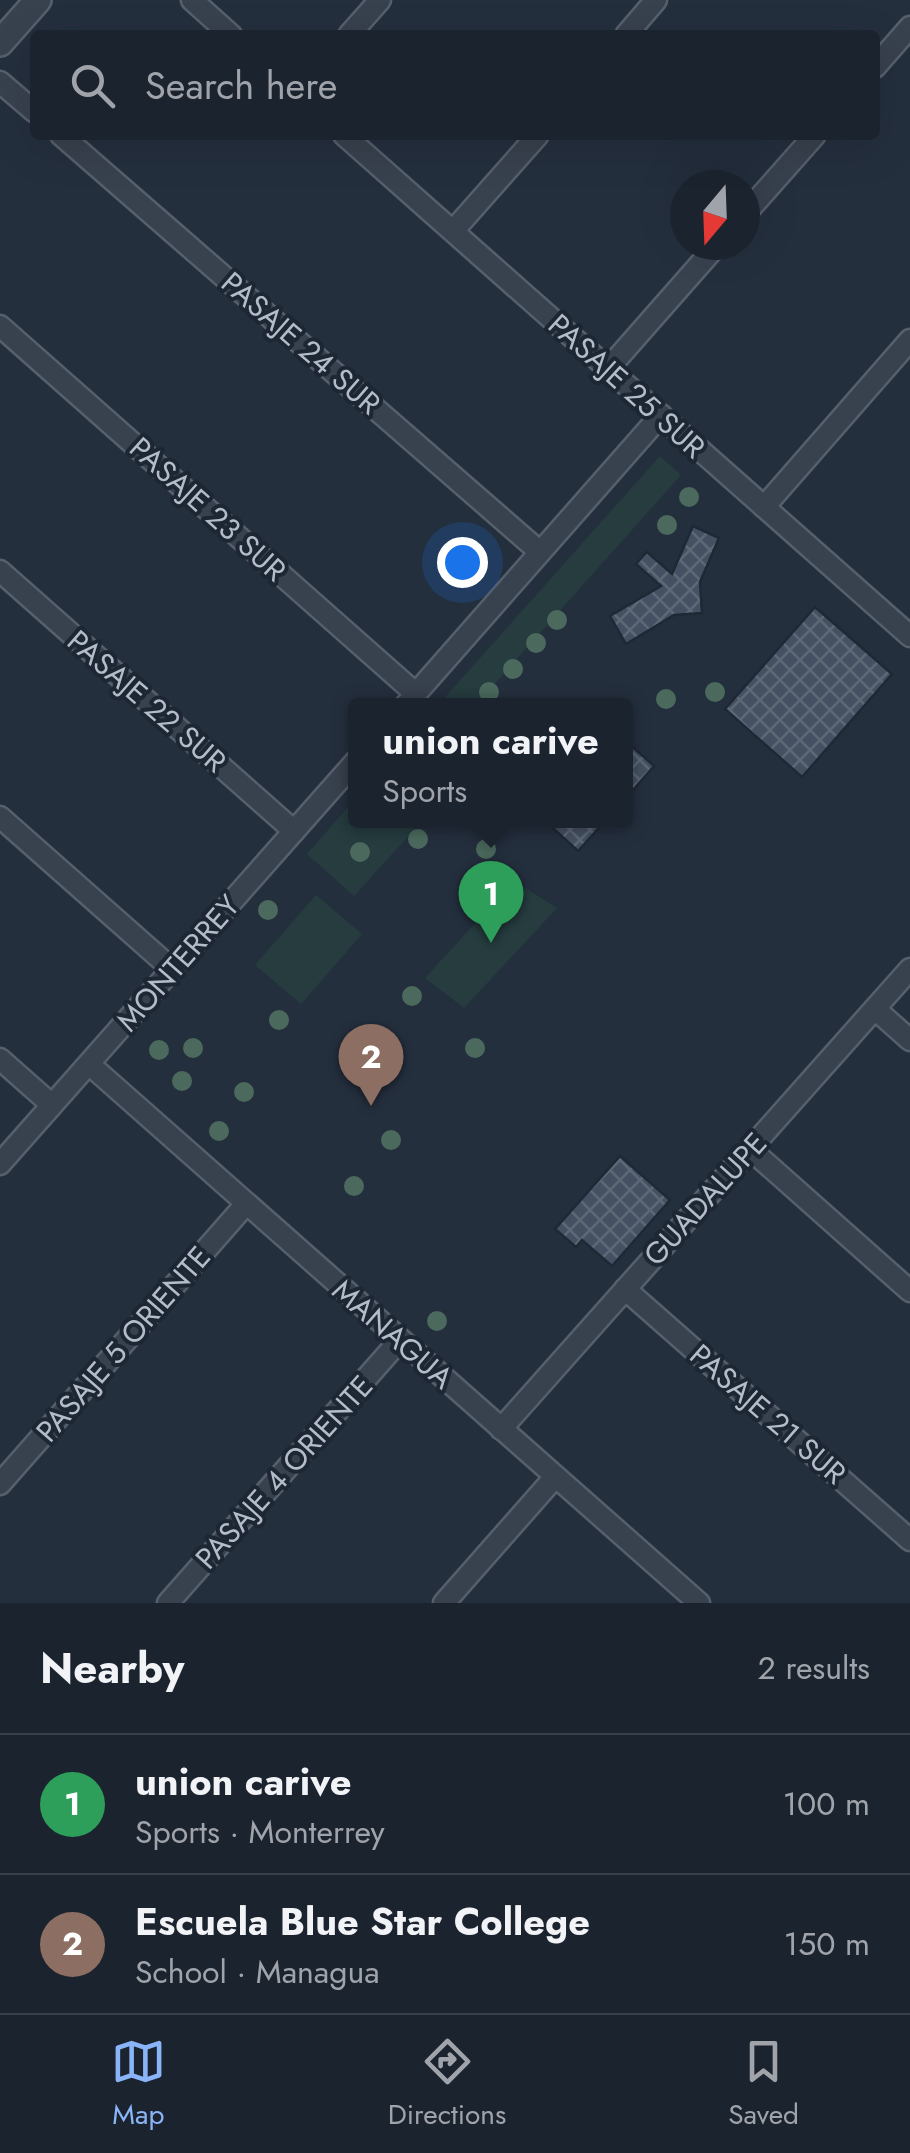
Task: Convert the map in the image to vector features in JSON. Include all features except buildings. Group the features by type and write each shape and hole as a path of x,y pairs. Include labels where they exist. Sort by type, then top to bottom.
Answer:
{"street":[{"path":"0,43 38,0"},
{"path":"192,0 226,30"},
{"path":"353,30 380,0"},
{"path":"630,30 656,0"},
{"path":"880,61 910,28"},
{"path":"0,82 30,108"},
{"name":"PASAJE 24 SUR","path":"67,140 540,552"},
{"name":"PASAJE 25 SUR","path":"350,140 910,636"},
{"path":"453,231 534,140"},
{"path":"760,197 811,140"},
{"path":"608,368 704,260"},
{"name":"PASAJE 23 SUR","path":"0,326 409,698"},
{"path":"764,506 910,340"},
{"path":"411,698 661,416"},
{"name":"PASAJE 22 SUR","path":"0,571 294,831"},
{"name":"MONTERREY","path":"0,1164 348,769"},
{"path":"0,818 172,969"},
{"name":"GUADALUPE","path":"501,1429 910,969"},
{"path":"875,1008 910,1040"},
{"path":"0,1059 52,1105"},
{"name":"MANAGUA","path":"89,1064 699,1603"},
{"path":"750,1149 910,1290"},
{"name":"PASAJE 5 ORIENTE","path":"0,1484 246,1204"},
{"name":"PASAJE 21 SUR","path":"626,1288 910,1540"},
{"name":"PASAJE 4 ORIENTE","path":"168,1603 400,1340"},
{"path":"444,1603 556,1477"}],"green space":[{"path":"660,456 681,475 482,698 444,698"},
{"path":"348,807 348,828 416,828 354,896 307,854"},
{"path":"514,881 557,908 464,1008 425,978"},
{"path":"316,895 362,934 301,1004 255,965"}],"place":[{"name":"union carive","path":"491,943"},
{"name":"Escuela Blue Star College","path":"371,1106"}]}
